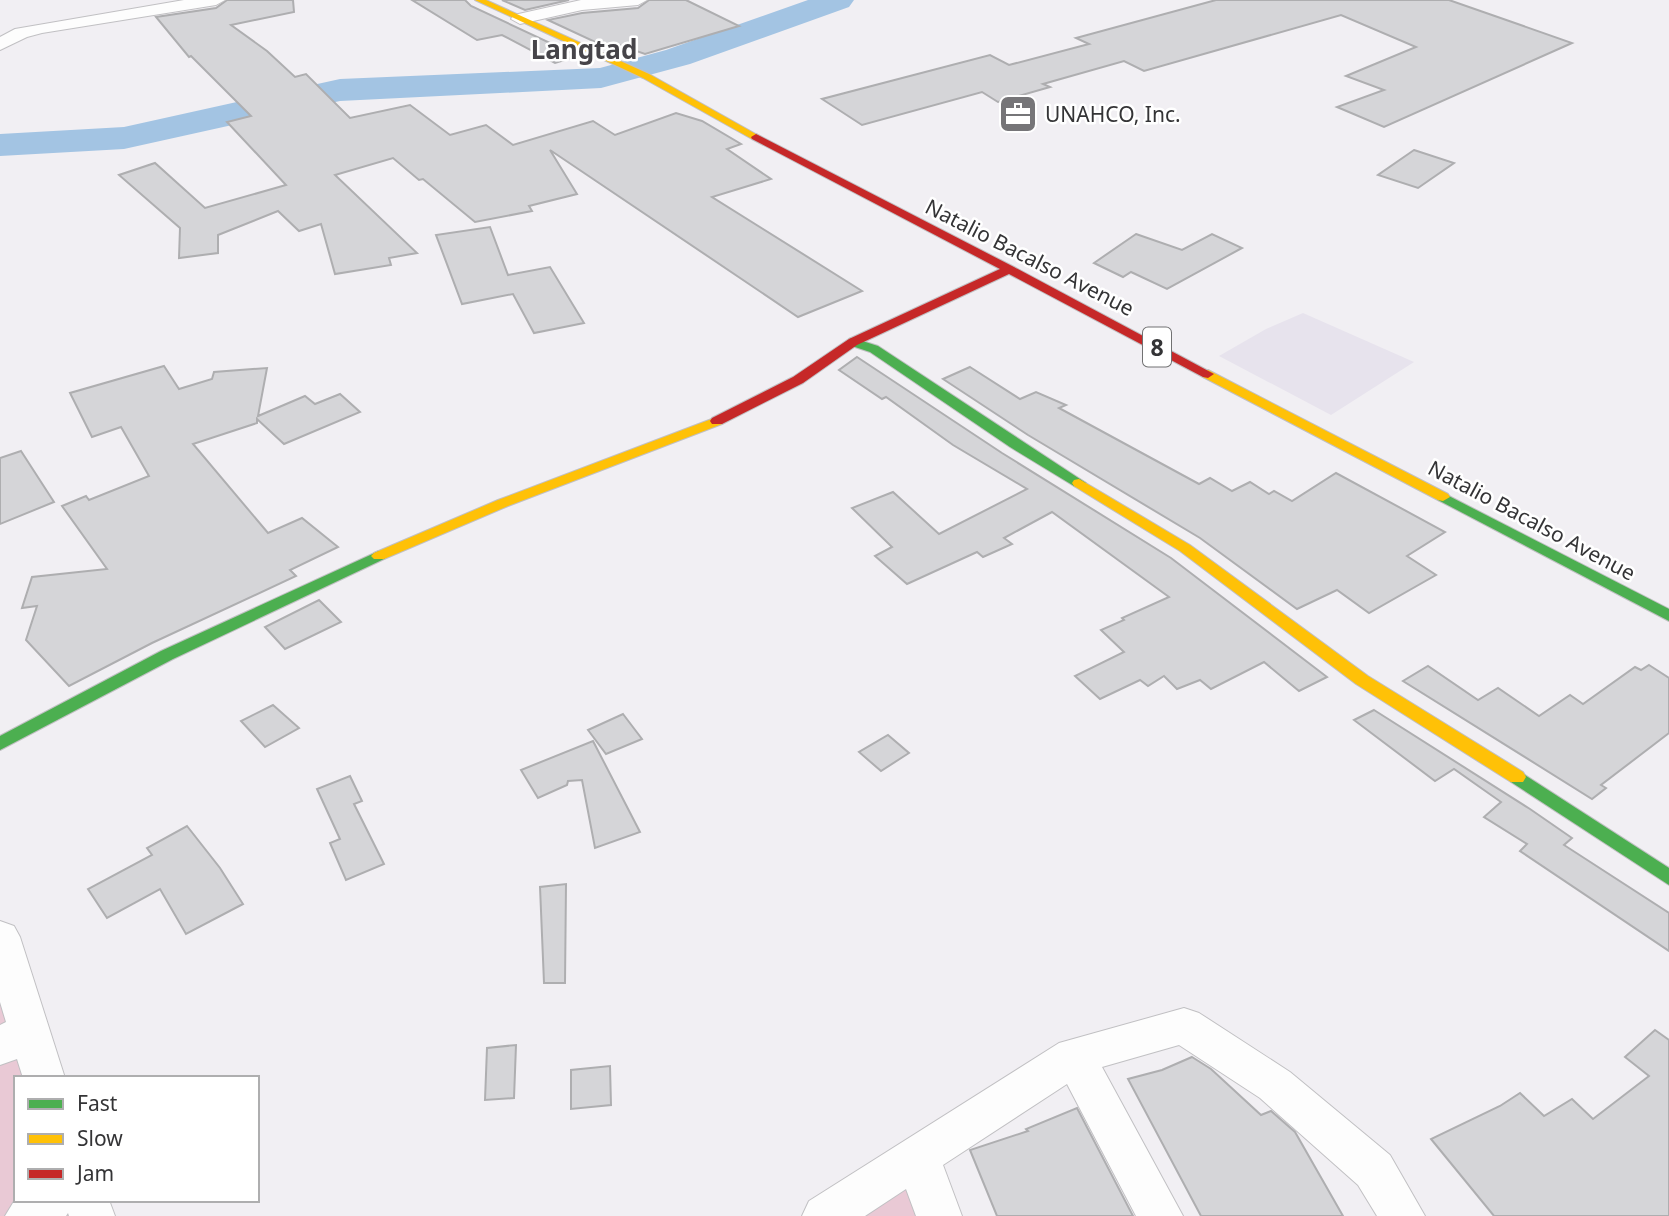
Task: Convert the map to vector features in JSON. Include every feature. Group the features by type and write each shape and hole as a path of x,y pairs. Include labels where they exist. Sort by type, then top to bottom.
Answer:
{"main road":[{"name":"Natalio Bacalso Avenue","path":"480,0 646,76 812,169 1010,269 1669,616"},
{"path":"0,744 167,655 341,572 503,503 727,417 798,380 853,342 909,313 1010,269"},
{"path":"853,342 874,349 1015,444 1185,548 1362,680 1547,795 1669,878"}],"street":[{"path":"94,0 107,16"},
{"path":"0,46 21,33 107,16 215,0"},
{"path":"520,19 582,5 638,0"},
{"path":"0,937 14,1039 42,1076"},
{"path":"825,1216 1074,1056 1184,1026 1275,1085 1374,1170 1402,1216"},
{"path":"1074,1056 1160,1216"},
{"path":"917,1156 939,1216"},
{"path":"28,1216 48,1202"}],"shaded area":[{"path":"1303,313 1414,362 1331,415 1219,356 1266,329"},
{"path":"0,937 43,1076 14,1076 14,1202 92,1216 0,1216"},
{"path":"917,1156 939,1216 825,1216"}],"building":[{"path":"227,0 293,0 294,12 231,25 267,51 295,77 306,74 350,118 410,105 450,135 486,125 513,145 593,121 615,135 676,113 702,121 741,144 727,149 771,179 712,197 862,291 798,317 550,150 577,194 529,206 532,211 475,222 393,158 335,175 417,253 389,258 391,265 335,274 321,224 299,231 278,211 218,235 218,253 179,258 180,228 119,175 155,163 205,208 286,185 227,122 251,116 191,56 189,57 156,17 216,8"},
{"path":"412,0 465,0 471,6 578,56 555,63 502,35 477,40"},
{"path":"502,0 569,0 525,10"},
{"path":"649,0 686,0 739,26 645,54 619,45 608,48 548,20 582,13 638,8"},
{"path":"1216,0 1449,0 1572,43 1384,127 1337,107 1384,90 1346,76 1416,47 1341,15 1144,71 1124,61 1043,84 1050,87 998,102 982,92 862,125 822,99 990,55 1009,65 1089,44 1076,38"},
{"path":"1414,150 1454,163 1418,188 1378,175"},
{"path":"490,227 508,275 550,267 584,323 534,333 513,294 462,304 436,235"},
{"path":"1136,234 1182,250 1212,234 1242,248 1167,289 1131,272 1123,277 1094,263"},
{"path":"857,357 1002,453 1171,558 1327,677 1299,691 1264,662 1211,689 1200,680 1177,689 1164,676 1148,686 1140,680 1100,699 1075,676 1124,652 1101,630 1169,597 1052,512 1004,538 1012,544 983,557 977,552 907,584 875,556 892,547 852,508 893,492 939,534 1027,489 953,445 886,397 882,399 839,370"},
{"path":"164,366 179,389 212,379 214,372 267,368 258,416 305,396 315,404 340,394 360,412 284,444 257,419 257,423 193,444 268,533 302,518 338,547 290,570 296,576 152,643 69,686 26,640 37,606 22,608 32,577 107,569 62,506 86,496 89,500 149,476 121,427 92,437 70,393"},
{"path":"970,367 1020,399 1036,392 1066,405 1059,408 1199,484 1210,478 1232,491 1250,482 1269,494 1274,491 1292,501 1336,473 1445,532 1407,556 1436,575 1369,613 1337,590 1297,609 1200,538 1028,435 943,379"},
{"path":"21,451 54,502 0,524 0,458"},
{"path":"319,600 341,622 285,649 265,627"},
{"path":"1649,665 1669,678 1669,733 1601,785 1606,788 1592,799 1403,681 1428,666 1478,700 1498,688 1539,716 1570,695 1583,704 1635,667 1641,670"},
{"path":"273,705 299,728 265,747 241,721"},
{"path":"1374,710 1530,809 1572,838 1564,845 1669,913 1669,951 1520,851 1527,844 1484,817 1501,802 1454,769 1435,781 1354,720"},
{"path":"623,714 642,739 606,754 588,730"},
{"path":"888,735 909,753 881,771 859,752"},
{"path":"593,741 640,832 595,848 582,780 568,781 567,785 538,798 521,770"},
{"path":"350,776 362,801 354,804 384,864 346,880 330,843 340,839 317,789"},
{"path":"187,826 220,868 243,904 186,934 160,889 107,918 88,889 152,855 147,848"},
{"path":"566,884 565,983 544,983 540,887"},
{"path":"1655,1030 1669,1040 1669,1216 1494,1216 1431,1139 1500,1106 1520,1093 1544,1116 1572,1099 1593,1119 1649,1076 1625,1057"},
{"path":"516,1045 514,1098 485,1100 487,1048"},
{"path":"1192,1057 1211,1069 1261,1115 1271,1111 1295,1132 1343,1216 1201,1216 1128,1079 1162,1070"},
{"path":"610,1066 611,1105 571,1109 571,1070"},
{"path":"1077,1108 1133,1216 997,1216 970,1150 1028,1131 1026,1129"}],"waterway":[{"path":"0,145 124,138 340,90 601,78 678,57 838,0"}],"traffic: fast":[{"path":"853,342 874,349 1015,444 1079,483"},
{"path":"1443,497 1669,616"},
{"path":"0,744 167,655 379,556"},
{"path":"1517,777 1669,878"}],"traffic: slow":[{"path":"479,0 646,76 756,137"},
{"path":"1208,374 1443,497"},
{"path":"379,556 503,503 717,421"},
{"path":"1079,483 1185,548 1362,680 1517,777"}],"traffic: jam":[{"path":"756,137 1208,374"},
{"path":"717,421 798,380 853,342 1010,269"}],"place":[{"name":"UNAHCO, Inc.","path":"1018,114"}],"district":[{"name":"Langtad","path":"584,49"}]}
